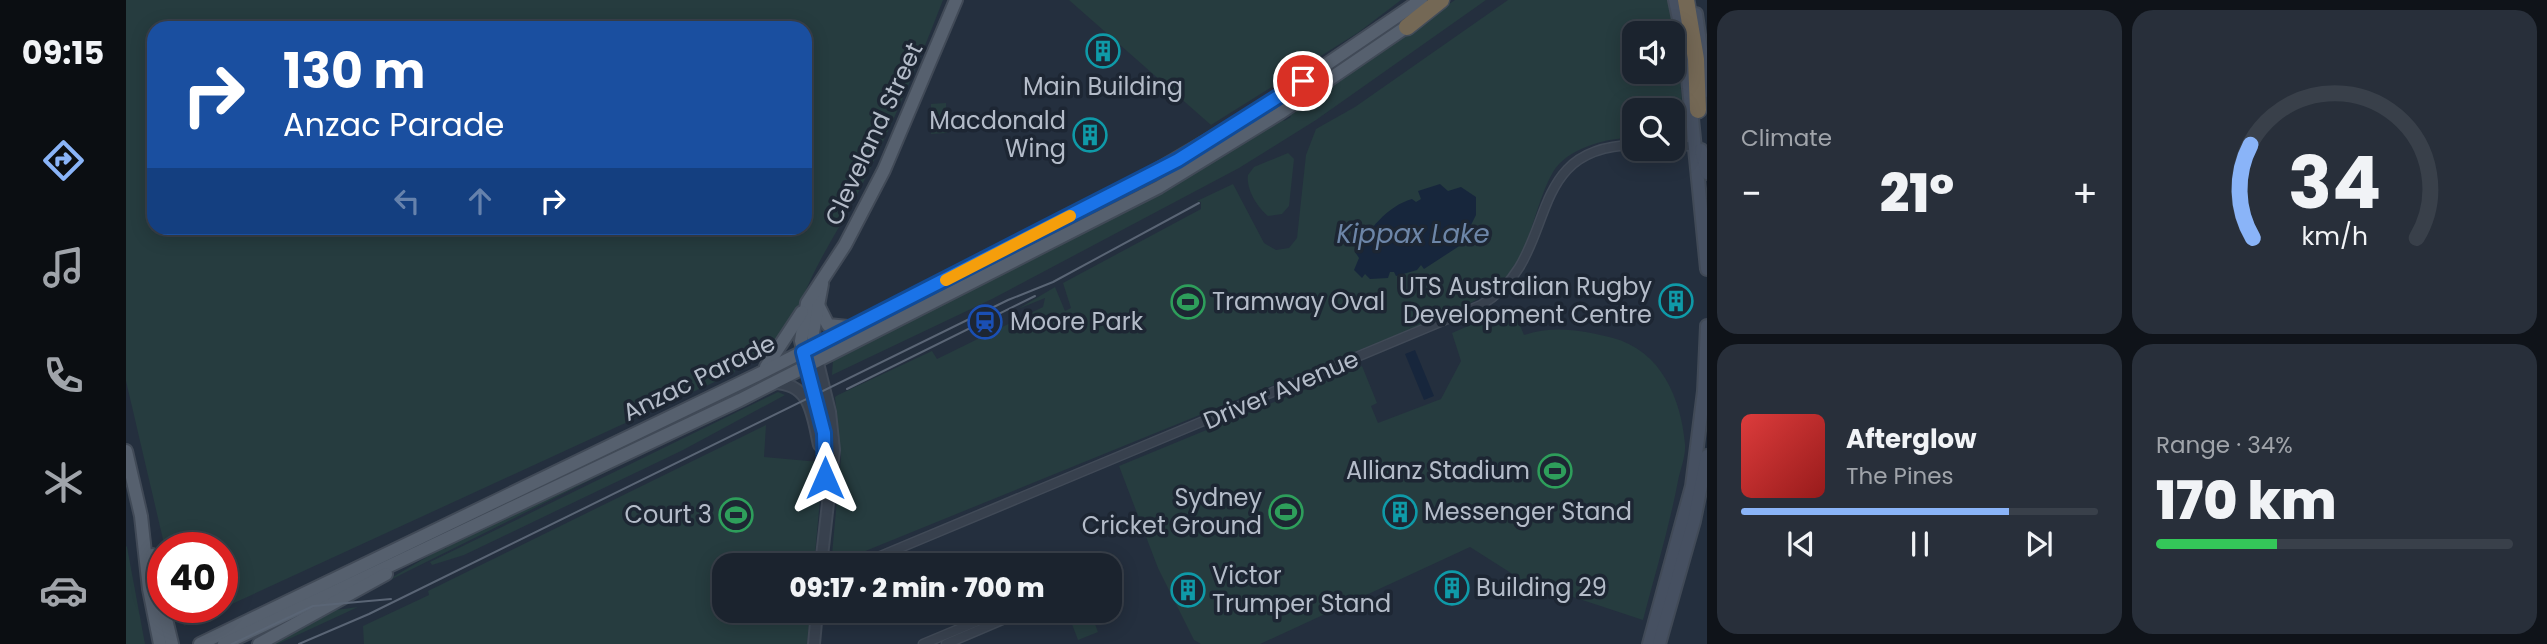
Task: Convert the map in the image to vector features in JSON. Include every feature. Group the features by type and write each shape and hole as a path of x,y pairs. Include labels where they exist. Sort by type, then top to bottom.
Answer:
{"highway":[{"path":"1407,27 1441,0"},
{"path":"1683,0 1696,59 1703,114"}],"main road":[{"name":"Cleveland Street","path":"757,375 774,359 813,304 822,283 856,226 888,161 956,0"},
{"name":"Anzac Parade","path":"200,644 757,375 1178,160 1258,111 1421,0"},
{"name":"Anzac Parade","path":"224,644 774,383 1159,187 1280,113 1447,0"},
{"path":"1675,0 1685,48 1707,269"},
{"path":"1683,0 1703,114 1701,140 1695,146"},
{"path":"1693,0 1707,92"},
{"path":"1695,146 1703,153 1707,173"},
{"path":"812,362 803,325 813,304 828,325 837,328 852,326"},
{"path":"1649,644 1685,516 1703,437 1707,326"},
{"path":"126,451 147,544"},
{"path":"1659,644 1694,521 1707,456"},
{"path":"143,528 149,589 160,644"},
{"name":"Anzac Parade","path":"259,644 322,612 409,558"},
{"path":"245,622 263,620 312,597 325,595"},
{"path":"167,623 172,644"}],"street":[{"path":"1685,146 1695,146"},
{"name":"Driver Avenue","path":"888,553 1481,305 1503,289 1522,265 1552,191 1566,169 1592,151 1622,147"},
{"path":"812,362 824,433 825,514 822,553"},
{"path":"812,362 833,436 833,469 825,514"},
{"path":"774,383 795,387 807,398 825,478"},
{"path":"814,644 816,623"},
{"path":"923,644 973,623"},
{"path":"946,644 995,623"}],"green space":[{"path":"126,0 943,0 882,145 809,283 801,302 792,342 734,368 735,372 238,601 238,532 161,532 126,381"},
{"path":"1069,0 1401,0 1359,32 1211,125"},
{"path":"1455,0 1486,0 1316,120 1239,168 992,299 832,375 833,359 1164,191 1282,118 1284,121 1291,117 1289,114"},
{"path":"1508,0 1669,0 1673,21 1622,21 1622,84 1680,84 1682,98 1622,98 1622,138 1578,150 1559,164 1543,194 1527,241 1516,263 1488,292 1453,312 861,553 832,553 841,457 835,397 932,351 937,359 1043,307 1045,298 1018,309 1055,287 1065,311 1071,308 1063,283 1201,209 1201,202 1197,201 1233,184 1264,243 1276,250 1289,248 1297,238 1306,155 1316,129 1355,107"},
{"path":"946,103 947,133 931,134 931,104"},
{"path":"1288,153 1294,159 1289,206 1282,214 1268,216 1253,197 1248,175 1254,167"},
{"path":"1515,314 1524,335 1546,330 1568,330 1602,335 1630,344 1656,365 1673,394 1683,427 1685,453 1643,620 1522,580 1470,547 1260,644 1201,644 1194,640 1158,568 1119,466 1362,366 1377,403 1371,406 1378,423 1441,399 1461,361 1452,333 1480,321"},
{"path":"778,392 785,395 683,450 464,555 432,565 430,562"},
{"path":"757,397 374,588 450,544"},
{"path":"766,425 764,457 819,462 822,477 815,553 712,553 712,623 809,623 807,644 364,644 363,626 429,595 428,591"},
{"path":"127,547 145,644 126,644"},
{"path":"358,607 278,644 275,644 336,610"},
{"path":"1072,623 1095,623 1098,632 1078,640"}],"water":[{"name":"Kippax Lake","path":"1440,184 1448,191 1461,187 1476,197 1476,215 1465,237 1467,241 1424,269 1421,265 1417,270 1396,276 1394,272 1390,272 1388,278 1370,279 1365,274 1362,278 1354,270 1359,258 1355,252 1373,227 1403,202 1412,199 1416,202 1421,199 1418,191"},
{"path":"1415,350 1434,396 1424,400 1405,354"}],"tram line":[{"path":"299,644 369,614 1008,300 1053,282 1199,203"},
{"path":"847,389 1035,296"},
{"path":"232,644 313,606 391,599"}],"slow traffic":[{"path":"946,280 1070,216"}],"place":[{"name":"Main Building","path":"1103,51"},
{"name":"Macdonald Wing","path":"1090,135"},
{"name":"UTS Australian Rugby Development Centre","path":"1676,301"},
{"name":"Tramway Oval","path":"1188,302"},
{"name":"Moore Park","path":"985,322"},
{"name":"Allianz Stadium","path":"1555,471"},
{"name":"Sydney Cricket Ground","path":"1286,512"},
{"name":"Messenger Stand","path":"1400,512"},
{"name":"Court 3","path":"736,515"},
{"name":"Building 29","path":"1452,588"},
{"name":"Victor Trumper Stand","path":"1188,590"}],"route":[{"path":"825,478 824,433 803,352 1125,189 1178,160 1303,81"}]}
